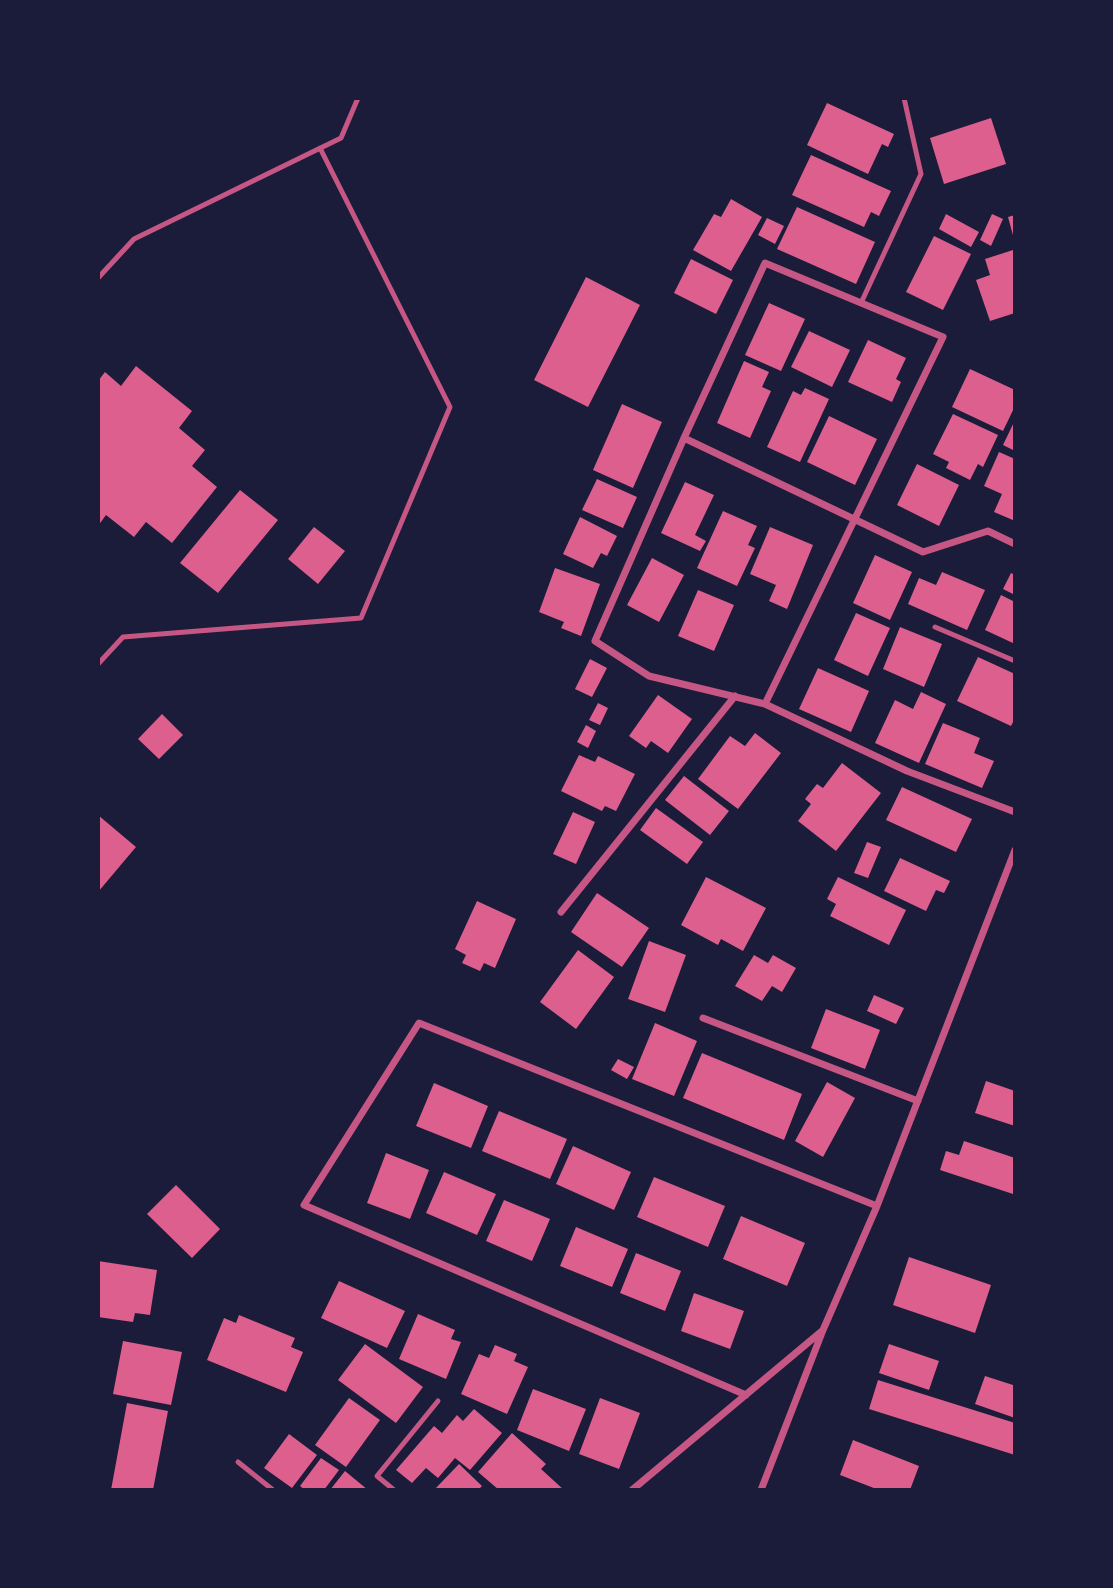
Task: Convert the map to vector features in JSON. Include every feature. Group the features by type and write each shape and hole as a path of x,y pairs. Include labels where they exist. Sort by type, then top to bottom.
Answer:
{"street":[{"path":"765,704 943,337 765,263 595,640 649,676 765,704 907,771 1015,812"},
{"path":"684,438 923,552 988,530 1015,544"},
{"path":"561,912 735,696"},
{"path":"761,1490 823,1330 877,1206 1015,850"},
{"path":"703,1018 918,1101"},
{"path":"746,1395 304,1205 419,1023 877,1206"},
{"path":"632,1490 823,1330"}],"lane":[{"path":"98,278 134,239 341,138 358,98"},
{"path":"861,303 920,174 904,98"},
{"path":"98,664 122,637 361,618 450,407 320,148"},
{"path":"935,627 1015,661"},
{"path":"394,1490 377,1476 438,1401"},
{"path":"238,1462 273,1490"}],"building":[{"path":"827,103 894,134 888,147 882,144 868,174 807,145"},
{"path":"991,118 1006,164 944,184 930,138"},
{"path":"811,155 891,191 879,216 871,212 864,227 792,195"},
{"path":"731,199 762,217 731,271 693,250 714,214 721,217"},
{"path":"797,207 875,242 856,284 777,249"},
{"path":"946,214 979,232 971,247 939,229"},
{"path":"992,214 1003,219 991,246 980,240"},
{"path":"1015,215 1015,238 1014,239 1008,217"},
{"path":"767,218 784,226 775,244 758,235"},
{"path":"934,236 971,254 943,310 906,292"},
{"path":"1013,250 1015,313 990,321 976,280 990,275 985,259"},
{"path":"691,259 733,280 716,314 674,293"},
{"path":"586,277 640,305 588,407 534,380"},
{"path":"769,303 805,319 781,371 745,355"},
{"path":"809,331 850,350 832,387 791,367"},
{"path":"868,340 906,358 896,379 901,382 892,402 848,382"},
{"path":"744,361 769,372 762,387 771,391 750,438 717,423"},
{"path":"136,366 192,411 179,428 205,450 192,466 217,487 172,543 146,522 134,537 106,515 98,526 98,381 105,372 121,386"},
{"path":"970,369 1015,390 1015,406 1003,431 952,407"},
{"path":"805,388 829,399 800,462 767,447 793,391 801,395"},
{"path":"622,404 662,422 633,488 593,470"},
{"path":"953,414 998,435 983,467 978,464 970,480 946,468 949,462 933,454"},
{"path":"829,416 877,439 855,485 807,462"},
{"path":"1015,420 1015,451 1003,445"},
{"path":"999,452 1015,459 1015,521 994,512 1002,494 984,486"},
{"path":"917,464 959,485 939,526 897,505"},
{"path":"597,479 637,497 623,528 582,510"},
{"path":"685,482 714,495 695,535 706,541 700,551 661,533"},
{"path":"240,490 278,520 218,593 180,563"},
{"path":"723,511 757,526 748,545 755,548 737,586 697,568"},
{"path":"580,517 617,536 607,556 601,553 593,568 563,554"},
{"path":"314,527 345,551 318,584 288,559"},
{"path":"770,527 813,545 787,609 769,601 776,585 750,574"},
{"path":"875,555 912,572 890,620 853,603"},
{"path":"652,558 684,575 659,622 627,605"},
{"path":"555,568 600,584 581,636 561,628 564,622 539,612"},
{"path":"942,572 985,590 967,630 908,604 919,578 936,585"},
{"path":"1011,573 1015,575 1013,594 1003,589"},
{"path":"698,590 734,605 714,651 678,636"},
{"path":"1001,595 1015,602 1015,644 985,630"},
{"path":"856,613 890,628 868,676 834,660"},
{"path":"900,627 942,644 924,687 883,669"},
{"path":"978,657 1015,674 1015,718 1011,726 957,701"},
{"path":"590,659 607,668 592,697 575,689"},
{"path":"818,668 869,691 851,732 799,709"},
{"path":"921,692 946,704 919,763 875,743 895,700 913,709"},
{"path":"658,695 692,719 668,753 651,741 646,748 629,736"},
{"path":"598,703 608,708 600,725 589,720"},
{"path":"162,714 183,735 159,759 138,739"},
{"path":"943,723 980,738 974,753 994,761 982,788 925,764"},
{"path":"586,725 596,731 588,748 577,742"},
{"path":"755,733 781,753 738,809 698,779 730,736 745,746"},
{"path":"579,755 595,762 598,756 635,774 616,811 605,806 602,811 561,791"},
{"path":"842,763 881,793 836,851 798,821 811,804 805,799 817,784 823,788"},
{"path":"684,776 729,811 710,835 665,800"},
{"path":"902,787 972,819 956,852 886,820"},
{"path":"656,808 703,842 687,864 640,830"},
{"path":"573,812 595,822 576,864 553,854"},
{"path":"98,815 136,847 98,892"},
{"path":"867,842 881,847 868,878 854,873"},
{"path":"900,858 950,881 944,893 936,890 926,911 884,891"},
{"path":"706,877 766,908 743,951 721,939 718,945 681,925"},
{"path":"838,877 906,910 889,945 830,916 836,904 827,899"},
{"path":"597,893 649,928 622,967 571,932"},
{"path":"477,901 516,919 495,968 484,963 480,971 462,963 466,955 455,949"},
{"path":"649,941 686,955 665,1012 628,999"},
{"path":"578,950 614,977 576,1029 540,1002"},
{"path":"754,955 768,963 773,955 796,968 782,992 772,986 762,1001 735,986"},
{"path":"874,995 904,1008 896,1024 867,1011"},
{"path":"826,1009 880,1030 865,1069 811,1048"},
{"path":"655,1023 697,1041 674,1096 632,1079"},
{"path":"702,1053 802,1094 784,1140 683,1098"},
{"path":"618,1059 634,1067 627,1079 611,1070"},
{"path":"986,1081 1015,1091 1015,1126 975,1113"},
{"path":"827,1082 855,1098 823,1157 795,1141"},
{"path":"434,1083 488,1106 471,1148 416,1126"},
{"path":"499,1111 567,1139 550,1179 482,1151"},
{"path":"964,1141 1015,1158 1013,1194 940,1170 946,1151 959,1155"},
{"path":"573,1146 631,1172 614,1210 556,1184"},
{"path":"386,1153 429,1170 410,1219 367,1203"},
{"path":"444,1172 496,1194 477,1235 426,1213"},
{"path":"654,1177 725,1206 708,1247 637,1217"},
{"path":"176,1185 220,1229 192,1258 147,1214"},
{"path":"504,1200 550,1219 532,1261 486,1241"},
{"path":"741,1216 805,1243 787,1286 723,1259"},
{"path":"576,1227 628,1249 612,1287 560,1266"},
{"path":"636,1253 681,1271 665,1311 620,1293"},
{"path":"909,1257 991,1285 975,1333 893,1305"},
{"path":"98,1261 157,1270 150,1315 135,1313 133,1322 98,1317"},
{"path":"339,1281 405,1311 387,1348 321,1318"},
{"path":"694,1293 744,1311 730,1349 681,1331"},
{"path":"418,1314 455,1330 451,1339 461,1342 446,1379 399,1359"},
{"path":"239,1315 295,1338 291,1347 303,1352 286,1392 207,1360 224,1318 236,1323"},
{"path":"123,1341 182,1352 171,1405 113,1394"},
{"path":"365,1344 423,1387 396,1423 338,1380"},
{"path":"889,1344 939,1361 929,1390 879,1373"},
{"path":"495,1345 517,1354 514,1361 528,1367 507,1414 461,1394 479,1354 489,1358"},
{"path":"985,1376 1013,1385 1015,1380 1015,1418 975,1404"},
{"path":"878,1380 1015,1423 1015,1455 869,1409"},
{"path":"533,1389 586,1409 569,1451 517,1430"},
{"path":"349,1398 380,1420 346,1467 315,1445"},
{"path":"600,1398 640,1413 619,1469 579,1454"},
{"path":"127,1403 168,1411 153,1490 111,1490"},
{"path":"474,1409 502,1433 470,1470 455,1458 438,1478 426,1468 412,1483 396,1470 434,1426 442,1433 457,1415 463,1421"},
{"path":"512,1433 546,1464 541,1469 564,1490 499,1490 478,1472"},
{"path":"289,1434 317,1455 292,1488 264,1468"},
{"path":"853,1440 919,1466 910,1490 879,1490 840,1475"},
{"path":"321,1458 339,1470 324,1490 305,1490 300,1486"},
{"path":"459,1464 482,1486 478,1490 434,1490"},
{"path":"345,1471 368,1490 330,1490"}]}
